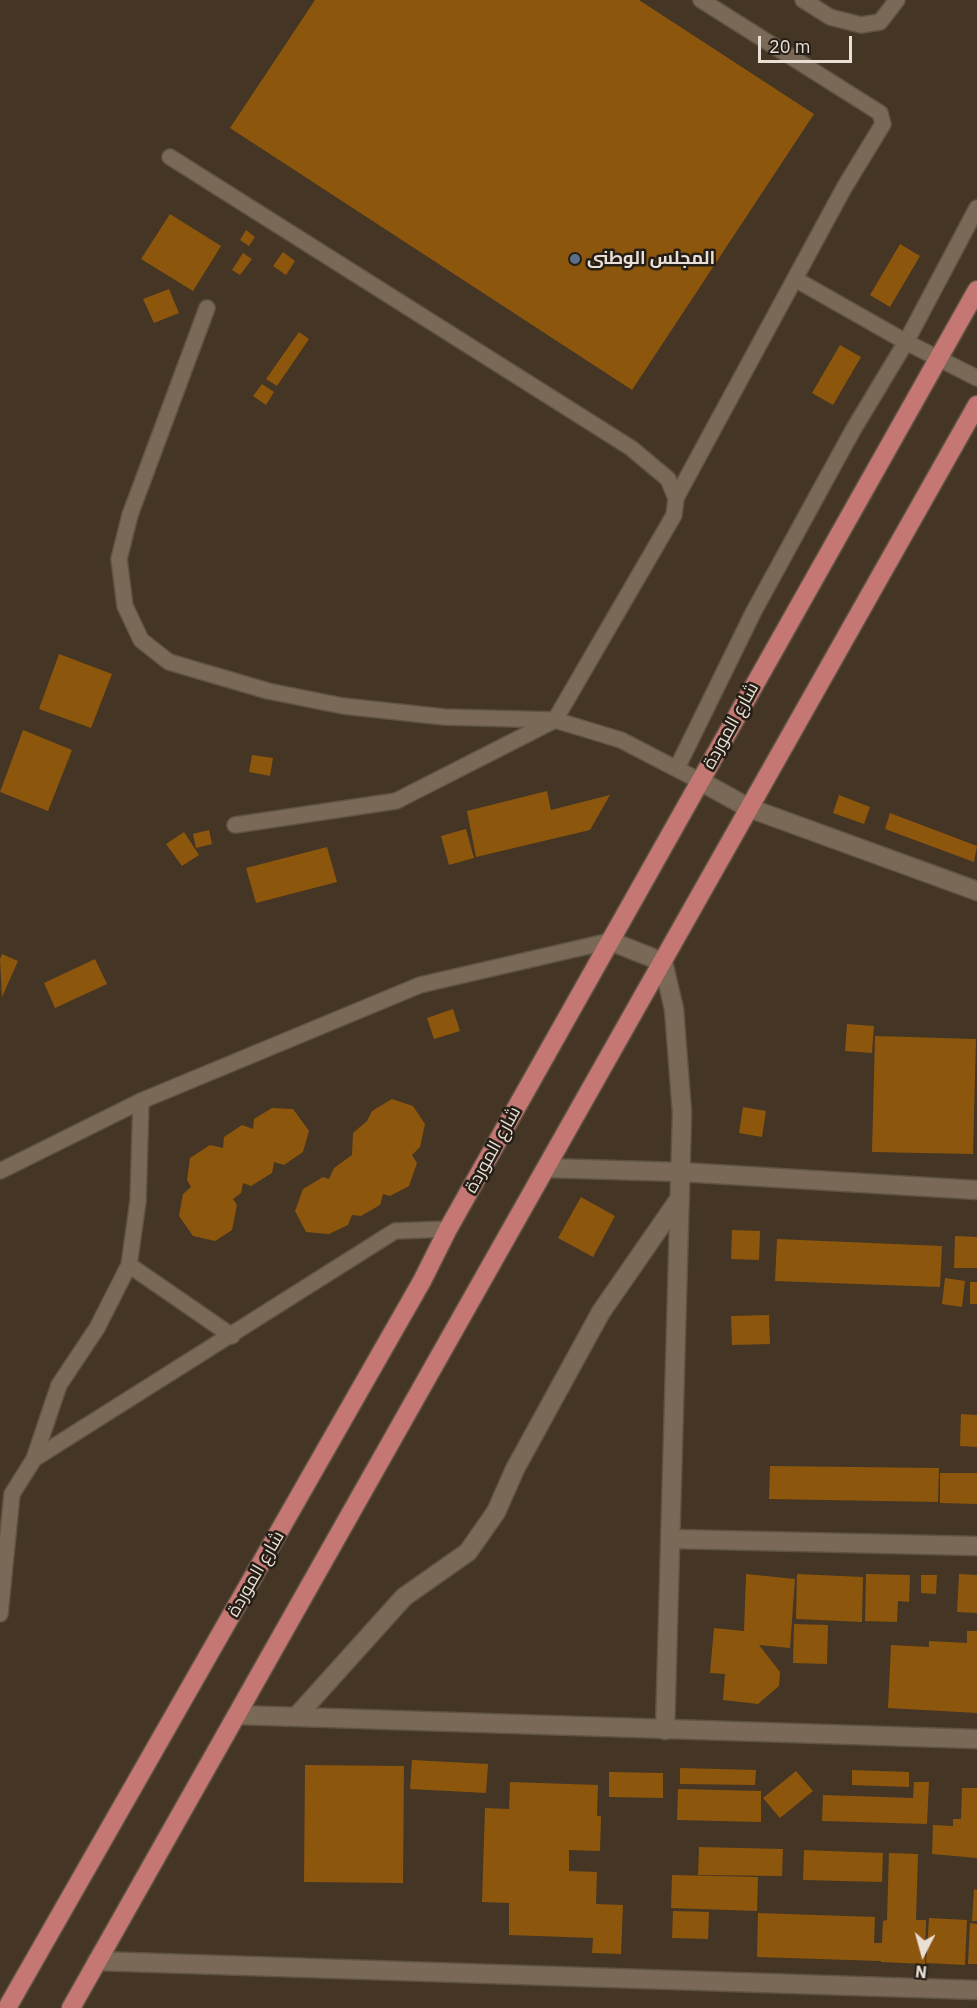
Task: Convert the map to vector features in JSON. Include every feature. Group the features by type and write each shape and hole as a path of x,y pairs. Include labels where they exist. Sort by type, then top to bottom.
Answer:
{"main road":[{"name":"شارع الموردة","path":"7,2008 423,1281 448,1229 977,290"},
{"path":"71,2008 977,405"}],"street":[{"path":"700,781 749,808 977,891"},
{"path":"610,941 663,962 674,1010 682,1113 665,1730"},
{"path":"546,1168 681,1172 977,1190"},
{"path":"296,1717 405,1597 468,1552 496,1512 515,1469 601,1312 680,1198"},
{"path":"672,1539 977,1546"},
{"path":"237,1715 977,1739"},
{"path":"97,1961 977,1990"}],"lane":[{"path":"236,825 396,801 555,720 674,515 676,498 844,188 883,124 880,113 701,0"},
{"path":"802,0 830,17 861,25 880,22 897,0"},
{"path":"170,157 631,448 668,479 676,498"},
{"path":"677,768 754,611 853,430 906,342 977,208"},
{"path":"795,279 906,342 977,378"},
{"path":"207,308 130,514 119,559 125,606 141,639 169,662 268,691 343,706 444,717 555,720 621,740 700,781"},
{"path":"0,1171 141,1101 420,985 610,941"},
{"path":"0,1614 12,1494 34,1459 54,1394 97,1328 129,1265 138,1201 141,1101"},
{"path":"34,1459 395,1231 448,1229"},
{"path":"129,1265 232,1335"}],"building":[{"name":"المجلس الوطنى","path":"315,0 639,0 814,114 632,390 230,128"},
{"path":"170,214 221,246 193,291 141,259"},
{"path":"246,230 255,237 249,246 240,240"},
{"path":"900,244 920,256 890,307 870,295"},
{"path":"283,252 295,261 286,275 273,266"},
{"path":"243,253 252,259 240,275 232,270"},
{"path":"169,289 179,313 154,323 143,299"},
{"path":"299,332 309,339 277,386 266,379"},
{"path":"840,345 861,357 833,405 812,393"},
{"path":"262,384 274,392 266,405 253,396"},
{"path":"59,654 112,674 91,728 39,709"},
{"path":"23,730 72,750 48,811 0,792"},
{"path":"252,755 273,758 270,776 249,772"},
{"path":"547,791 551,810 610,795 590,830 476,857 467,811"},
{"path":"839,795 870,807 864,824 833,813"},
{"path":"890,813 977,846 974,862 885,829"},
{"path":"466,829 474,858 449,865 441,836"},
{"path":"209,830 212,844 196,848 193,834"},
{"path":"184,832 199,855 182,866 166,844"},
{"path":"327,847 337,882 256,903 246,868"},
{"path":"2,954 18,961 2,997 0,959"},
{"path":"95,959 107,984 55,1008 44,983"},
{"path":"453,1009 460,1031 434,1039 427,1018"},
{"path":"847,1024 874,1026 872,1053 845,1051"},
{"path":"875,1036 976,1039 973,1154 872,1152"},
{"path":"392,1099 413,1106 425,1124 420,1147 412,1155 417,1163 409,1186 390,1196 383,1194 380,1205 361,1216 352,1215 348,1225 329,1234 306,1232 295,1211 303,1189 323,1177 329,1179 334,1168 352,1155 353,1133 367,1121 372,1111"},
{"path":"743,1107 766,1111 762,1137 739,1133"},
{"path":"272,1108 293,1109 309,1131 303,1152 284,1165 274,1162 272,1173 251,1186 243,1183 241,1193 233,1199 237,1205 232,1230 215,1241 193,1236 179,1216 183,1194 191,1187 187,1180 190,1158 210,1145 223,1148 224,1137 242,1125 253,1129 254,1119"},
{"path":"581,1197 615,1216 593,1257 558,1238"},
{"path":"732,1230 760,1231 759,1260 731,1259"},
{"path":"955,1236 977,1237 977,1268 954,1268"},
{"path":"777,1239 942,1246 940,1287 775,1281"},
{"path":"945,1278 965,1281 962,1307 942,1304"},
{"path":"970,1282 977,1282 977,1304 970,1304"},
{"path":"769,1315 770,1344 732,1345 731,1316"},
{"path":"961,1414 977,1415 977,1447 960,1446"},
{"path":"770,1466 939,1468 938,1502 769,1499"},
{"path":"940,1473 977,1473 977,1504 940,1503"},
{"path":"746,1574 795,1579 790,1648 759,1645 780,1672 779,1686 758,1704 723,1700 725,1674 710,1673 714,1628 744,1631"},
{"path":"797,1574 863,1577 862,1622 796,1619"},
{"path":"866,1574 910,1575 909,1602 898,1601 897,1622 865,1621"},
{"path":"959,1574 977,1575 977,1613 957,1612"},
{"path":"921,1575 937,1575 936,1594 921,1593"},
{"path":"794,1624 828,1625 827,1664 793,1663"},
{"path":"967,1631 977,1631 977,1713 888,1708 891,1645 929,1647 929,1641 967,1643"},
{"path":"412,1760 488,1764 486,1793 410,1789"},
{"path":"305,1765 404,1766 403,1883 304,1882"},
{"path":"680,1768 756,1770 755,1785 680,1784"},
{"path":"852,1770 909,1772 909,1787 852,1785"},
{"path":"796,1771 813,1791 780,1818 763,1798"},
{"path":"609,1772 663,1773 663,1798 609,1797"},
{"path":"510,1782 598,1785 597,1816 601,1816 600,1851 569,1850 569,1871 597,1872 596,1904 623,1905 621,1954 592,1953 593,1938 509,1935 509,1903 482,1902 485,1808 509,1809"},
{"path":"914,1782 929,1782 927,1824 822,1821 823,1795 913,1798"},
{"path":"962,1788 977,1788 977,1858 932,1854 933,1825 953,1826 953,1819 961,1819"},
{"path":"678,1789 761,1791 761,1822 677,1820"},
{"path":"699,1847 783,1849 782,1876 698,1875"},
{"path":"804,1850 883,1853 882,1882 803,1880"},
{"path":"889,1853 918,1854 916,1920 926,1920 925,1964 757,1957 758,1913 875,1917 874,1943 882,1943 883,1921 887,1920"},
{"path":"672,1875 758,1877 757,1911 671,1908"},
{"path":"974,1889 977,1890 977,1921 972,1921"},
{"path":"673,1911 709,1912 708,1939 672,1938"},
{"path":"929,1918 967,1920 965,1965 926,1963"},
{"path":"970,1923 977,1924 977,1964 968,1964"}],"place":[{"name":"المجلس الوطنى","path":"575,259"}]}
